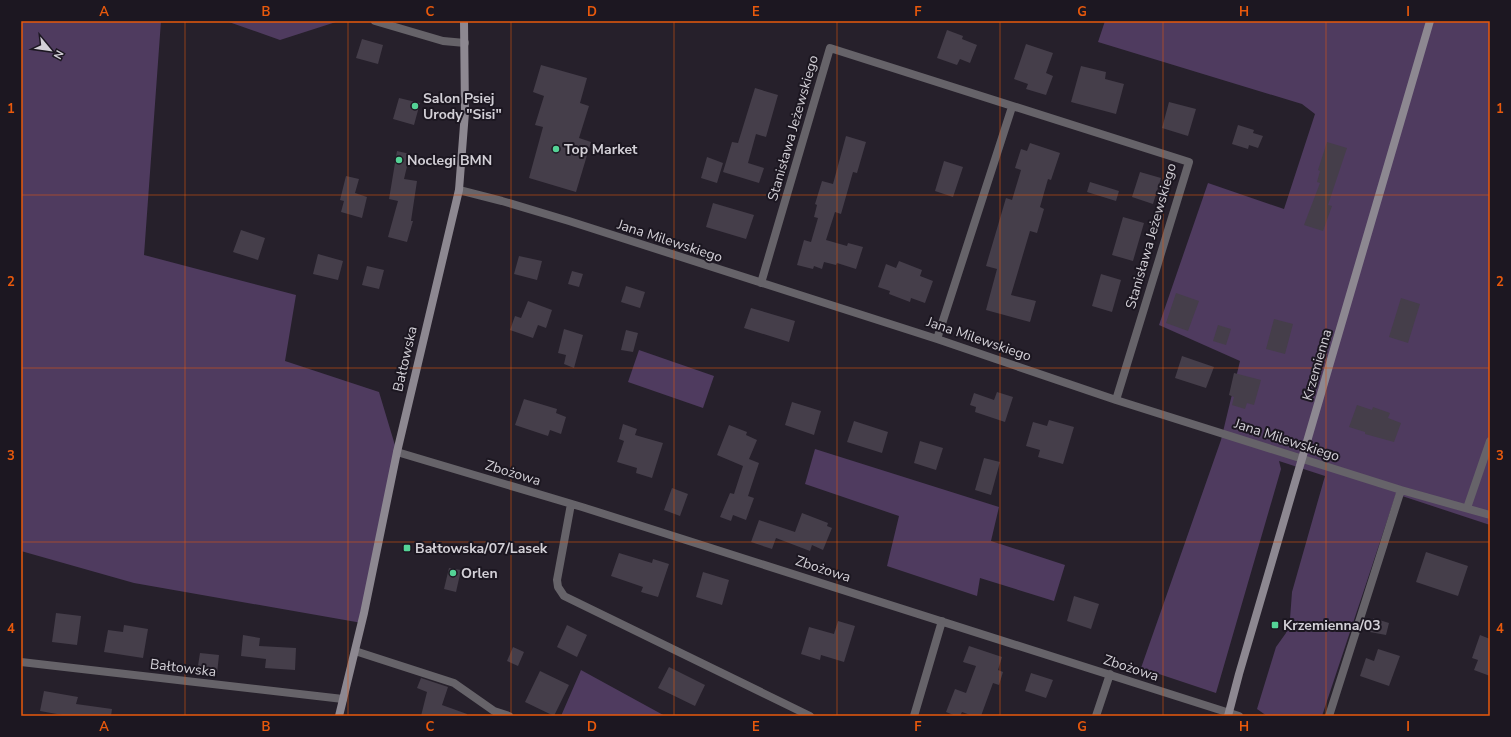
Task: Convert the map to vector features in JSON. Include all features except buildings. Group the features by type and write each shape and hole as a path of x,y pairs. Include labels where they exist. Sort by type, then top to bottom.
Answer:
{"main road":[{"name":"Bałtowska","path":"340,716 397,452 459,190 465,112 464,21"},
{"name":"Krzemienna","path":"1229,714 1239,674 1304,458 1430,21"}],"street":[{"path":"376,21 443,41 465,43"},
{"name":"Stanisława Jeżewskiego","path":"761,283 830,48 1189,162 1116,400"},
{"path":"937,339 1012,107"},
{"name":"Jana Milewskiego","path":"459,190 502,200 937,339 1116,400 1304,458 1401,490 1490,515"},
{"path":"1467,508 1490,440"},
{"name":"Zbożowa","path":"397,452 571,504 1239,716"},
{"path":"1329,716 1401,490"},
{"path":"571,504 557,580 558,587 564,596 810,716"},
{"path":"914,716 942,621"},
{"path":"355,651 454,683 494,711 509,716"},
{"name":"Bałtowska","path":"21,662 343,699"},
{"path":"1096,716 1110,674"}],"shaded area":[{"path":"21,21 161,21 144,255 296,295 285,361 379,392 397,452 362,623 134,583 21,551"},
{"path":"226,21 339,21 280,40"},
{"path":"1105,21 1490,21 1490,525 1396,494 1322,716 1267,716 1257,709 1276,647 1286,633 1290,619 1292,592 1325,476 1279,461 1281,469 1216,693 1141,668 1221,440 1240,361 1159,325 1208,183 1284,209 1315,114 1302,104 1098,42"},
{"path":"639,350 714,376 703,408 628,382"},
{"path":"815,449 999,507 991,541 1065,565 1054,601 980,578 977,596 887,566 899,516 805,484"},
{"path":"581,670 665,716 561,716"}],"place":[{"name":"Salon Psiej Urody \"Sisi\"","path":"415,106"},
{"name":"Top Market","path":"556,149"},
{"name":"Noclegi BMN","path":"399,160"},
{"name":"Bałtowska/07/Lasek","path":"407,548"},
{"name":"Orlen","path":"453,573"},
{"name":"Krzemienna/03","path":"1275,625"}]}
